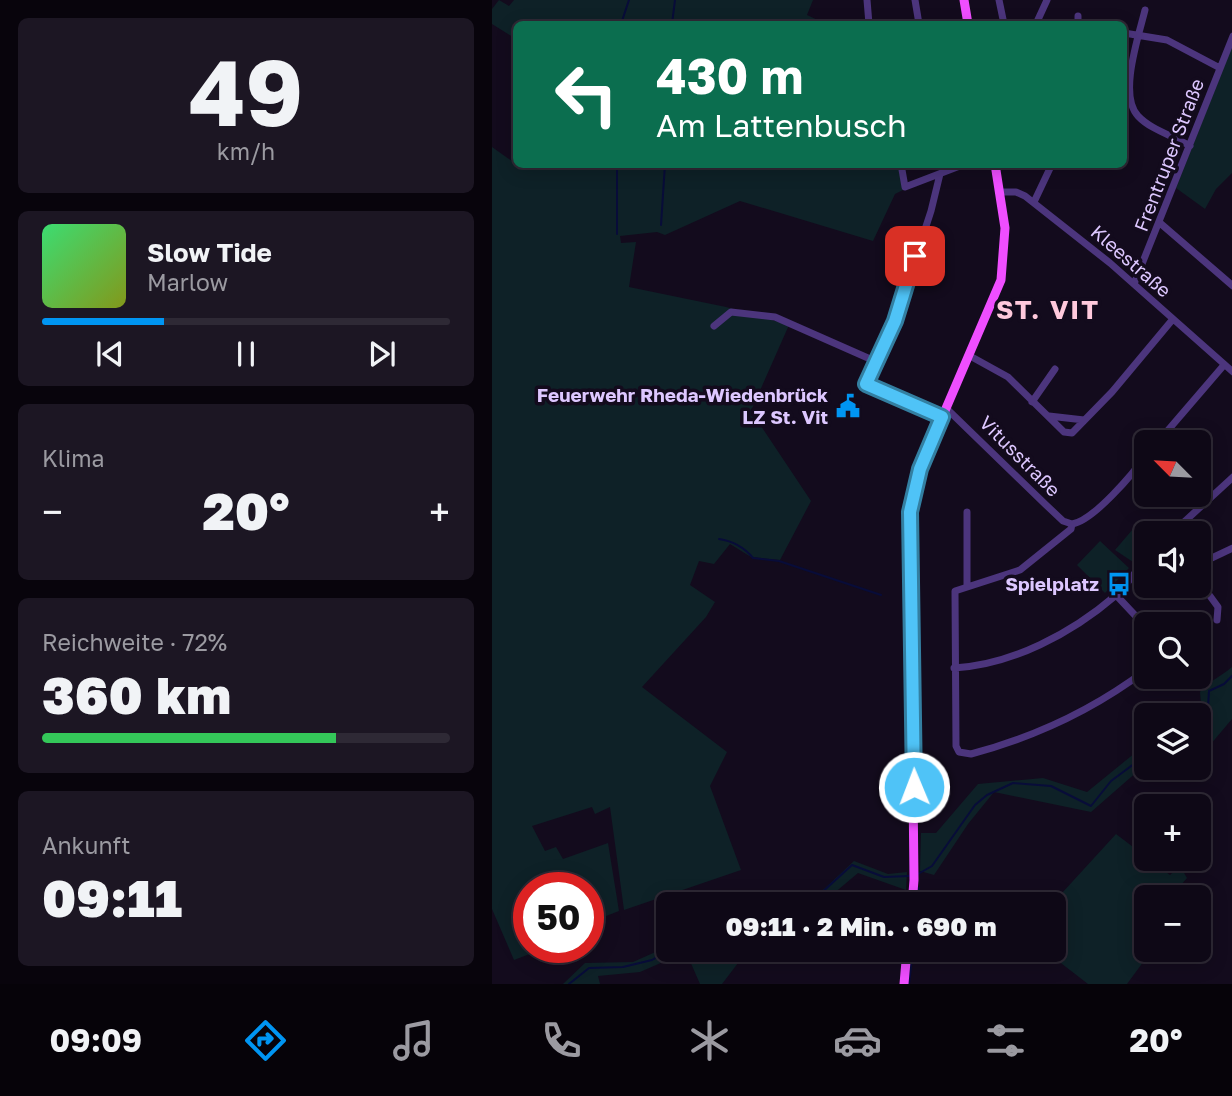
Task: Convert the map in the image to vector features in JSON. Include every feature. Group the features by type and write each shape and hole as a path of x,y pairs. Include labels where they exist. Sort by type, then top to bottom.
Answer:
{"main road":[{"path":"964,0 968,21"},
{"path":"913,892 910,512 920,469 997,296 1003,274 1005,228 996,168"},
{"path":"904,984 906,962"}],"street":[{"path":"867,0 869,21"},
{"path":"915,0 918,21"},
{"path":"999,0 1003,21"},
{"path":"1037,21 1047,0"},
{"path":"1145,10 1136,36 1130,99 1134,111 1143,121 1190,146"},
{"path":"1127,34 1168,40 1219,71"},
{"name":"Frentruper Straße","path":"1134,284 1232,36"},
{"path":"902,168 905,187 955,168"},
{"path":"1034,202 1050,168"},
{"path":"714,326 731,312 775,317 877,362 895,321 931,211 940,174"},
{"name":"Kleestraße","path":"1000,192 1016,192 1034,202 1134,284 1232,372"},
{"path":"1160,223 1232,286"},
{"path":"970,356 1008,377 1068,433 1121,382 1173,319"},
{"name":"Vitusstraße","path":"877,362 866,384 944,413 953,411 1045,505 1063,521 1072,524"},
{"path":"1168,430 1224,365"},
{"path":"1032,402 1055,369"},
{"path":"1049,416 1084,420"},
{"path":"1134,468 1106,500 1081,521 1072,524 1071,529 1048,550 1020,570 961,587 953,596 957,750 963,754 1038,733 1115,694 1134,679"},
{"path":"1185,521 1232,477"},
{"path":"967,512 967,586"},
{"path":"1211,558 1232,548"},
{"path":"955,668 989,663 1039,645 1116,595 1134,573"},
{"path":"1116,595 1134,614"},
{"path":"1211,597 1218,607 1217,620"}],"shaded area":[{"path":"499,0 509,6 514,0 813,0 807,15 820,21 513,21 513,37 492,24 492,9"},
{"path":"1232,46 1232,173 1216,189 1205,209 1176,188"},
{"path":"492,147 513,162 513,168 899,168 903,190 895,194 873,241 740,201 665,235 657,232 620,236 621,243 636,242 629,287 726,307 789,325 751,411 811,501 780,560 751,557 730,544 714,564 699,561 690,585 715,602 706,617 642,687 727,752 710,786 741,870 677,892 656,892 656,899 624,910 610,807 595,814 592,807 532,826 545,851 556,847 563,859 608,843 619,911 604,917 604,872 513,872 513,958 492,909"},
{"path":"1133,529 1134,530 1134,563 1115,550"},
{"path":"1100,541 1129,568 1105,593 1077,565"},
{"path":"1232,667 1232,719 1211,744 1211,703 1201,703 1200,692 1202,689 1211,689 1211,682"},
{"path":"1134,754 1134,774 1091,812 994,792 968,824 934,875 920,871 921,833 936,833 978,784 1043,778 1087,792"},
{"path":"1116,834 1134,848 1134,871 1165,871 1170,875 1174,871 1183,871 1187,878 1181,885 1134,885 1134,962 1143,962 1127,984 1088,984 1060,962 1066,962 1066,892 1063,892"},
{"path":"854,861 888,874 907,872 906,890 858,873 835,892 821,892"},
{"path":"656,952 656,962 663,962 640,972 598,976 600,984 563,984 585,963 633,962"},
{"path":"690,962 739,962 722,984 700,984"}],"waterway":[{"path":"622,21 629,0"},
{"path":"672,21 675,0"},
{"path":"617,168 617,234"},
{"path":"661,225 665,168"},
{"path":"719,539 738,545 753,558 779,561 881,595"},
{"path":"1208,703 1209,691 1224,684 1233,675"},
{"path":"918,874 932,866 975,805 987,795 1013,783 1051,786 1091,806 1111,781 1134,764"},
{"path":"822,892 852,865 884,877 909,876"},
{"path":"919,888 919,892"},
{"path":"569,984 589,968 623,967 656,958"},
{"path":"909,984 912,962"}],"place":[{"name":"Feuerwehr Rheda-Wiedenbrück LZ St. Vit","path":"848,406"},
{"name":"Spielplatz","path":"1119,584"}],"district":[{"name":"ST. VIT","path":"1048,310"}],"route":[{"path":"914,787 910,512 920,469 942,417 866,384 895,321 915,256"}]}
